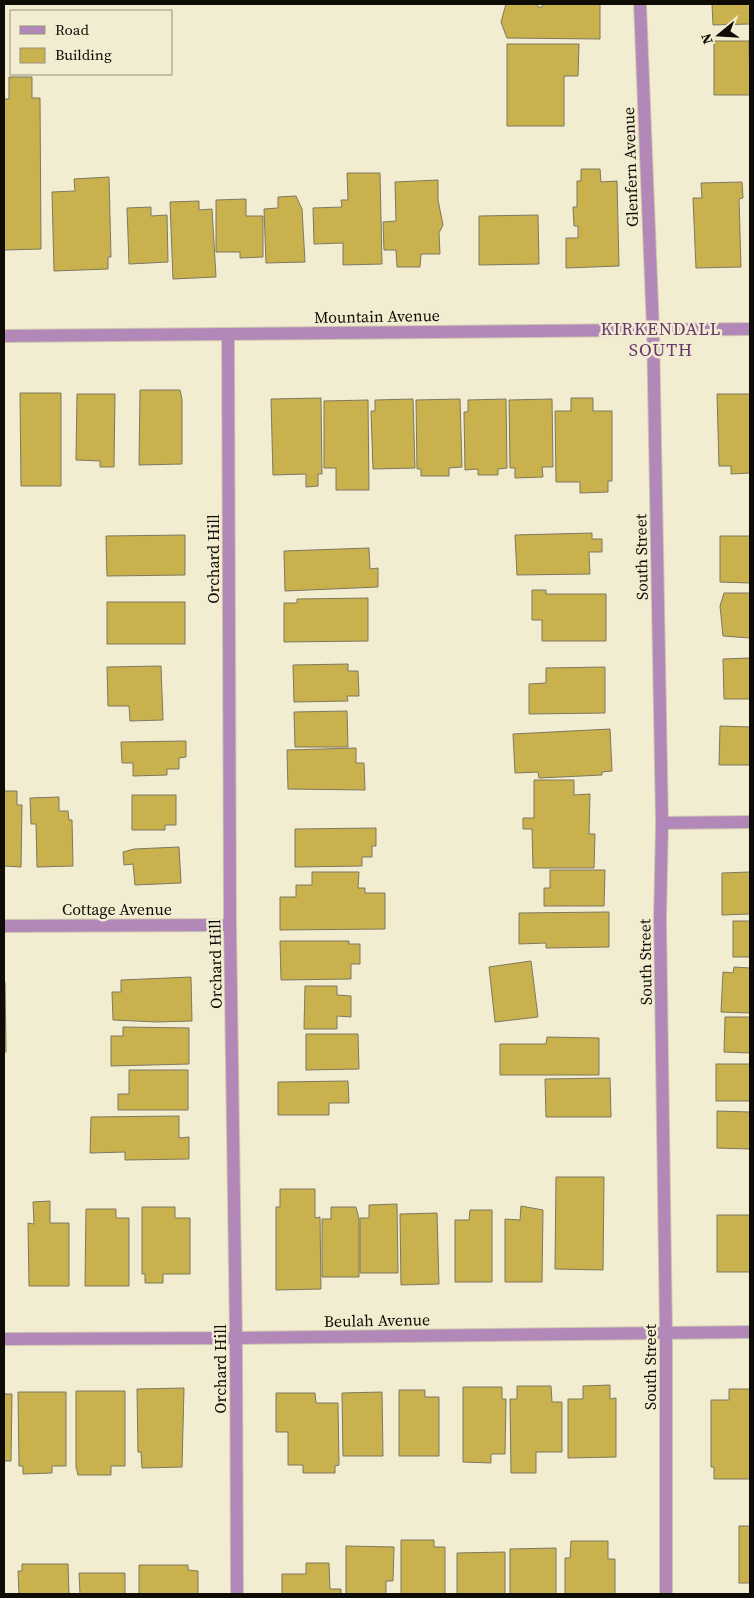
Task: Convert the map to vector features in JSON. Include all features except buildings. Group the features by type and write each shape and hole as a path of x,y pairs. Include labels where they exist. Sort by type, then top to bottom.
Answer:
{"street":[{"name":"Glenfern Avenue","path":"640,4 653,330"},
{"name":"Mountain Avenue","path":"4,336 750,329"},
{"name":"South Street","path":"653,330 662,823 660,919 666,1333 666,1594"},
{"name":"Orchard Hill","path":"228,334 230,925 236,1338 237,1594"},
{"path":"662,823 750,822"},
{"name":"Cottage Avenue","path":"4,926 230,925"},
{"name":"Beulah Avenue","path":"4,1339 750,1332"}],"district":[{"name":"KIRKENDALL SOUTH","path":"661,338"}]}
